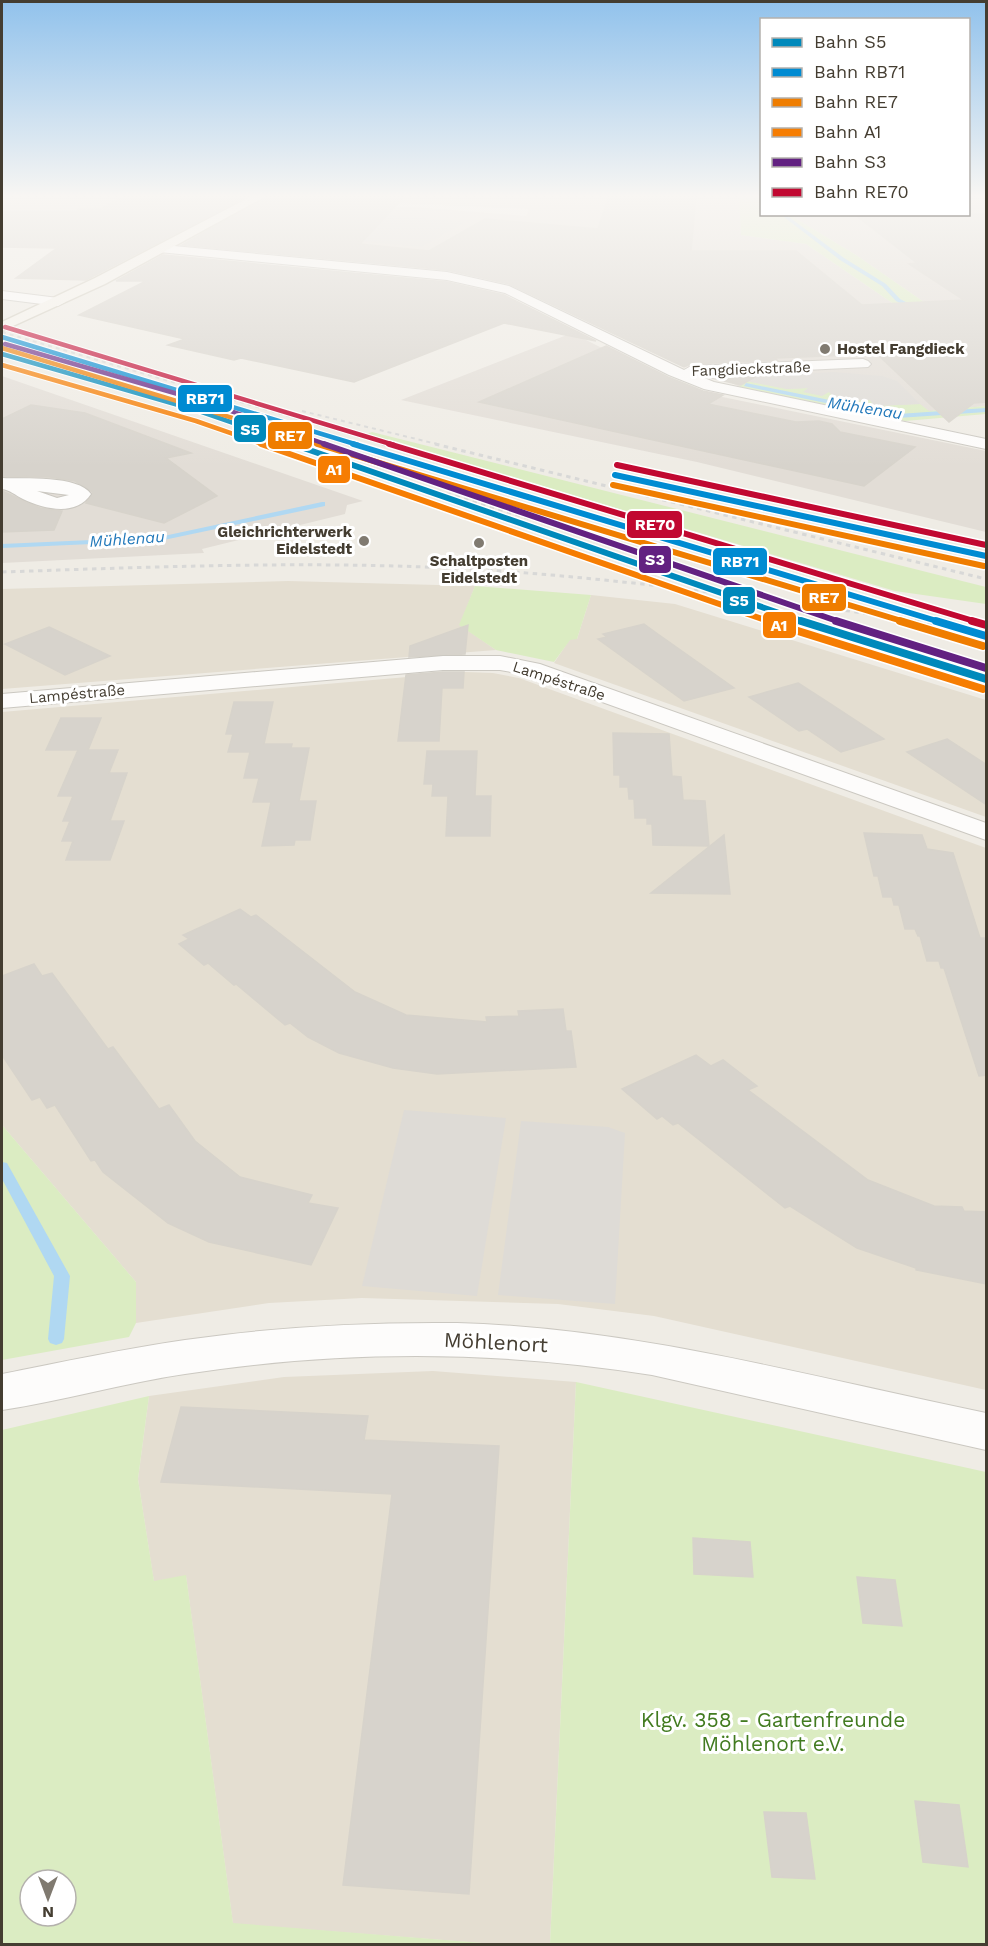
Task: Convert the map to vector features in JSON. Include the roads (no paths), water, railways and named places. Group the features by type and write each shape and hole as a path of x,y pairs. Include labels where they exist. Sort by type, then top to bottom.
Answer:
{"street":[{"path":"2,327 90,286"},
{"name":"Fangdieckstraße","path":"497,286 675,372 730,391 987,444"},
{"path":"2,295 58,302"},
{"name":"Fangdieckstraße","path":"675,372 863,364"},
{"name":"Lampéstraße","path":"2,701 443,663 500,663 532,669 987,832"},
{"name":"Möhlenort","path":"2,1392 212,1353 356,1340 479,1340 542,1344 641,1358 717,1372 987,1432"}],"waterway":[{"name":"Mühlenau","path":"885,286 898,300 918,310"},
{"name":"Mühlenau","path":"746,385 898,416 986,410"},
{"name":"Mühlenau","path":"2,546 159,539 322,504"},
{"name":"Mühlenau","path":"2,1167 62,1276 56,1339"}],"railway":[{"path":"2,332 387,445"},
{"path":"302,411 441,445"},
{"path":"382,444 973,622"},
{"path":"435,444 986,579"},
{"path":"369,471 627,547"},
{"path":"2,572 281,565 449,568 628,583 925,622"},
{"path":"915,621 978,630"},
{"path":"968,621 986,626"}],"rail line":[{"name":"RE70","path":"5,327 986,625"},
{"name":"RB71","path":"2,337 986,636"},
{"name":"S3","path":"5,344 202,401 773,601 986,668"},
{"name":"RE7","path":"2,348 983,646"},
{"name":"S5","path":"2,354 199,411 770,611 986,679"},
{"name":"A1","path":"2,365 196,421 767,621 983,689"},
{"name":"RE70","path":"617,465 986,545"},
{"name":"RB71","path":"615,475 986,556"},
{"name":"RE7","path":"613,485 984,566"}],"place":[{"name":"Hostel Fangdieck","path":"825,349"},
{"name":"Gleichrichterwerk Eidelstedt","path":"364,541"},
{"name":"Schaltposten Eidelstedt","path":"479,543"}],"park label":[{"name":"Klgv. 358 - Gartenfreunde Möhlenort e.V.","path":"773,1731"}]}
